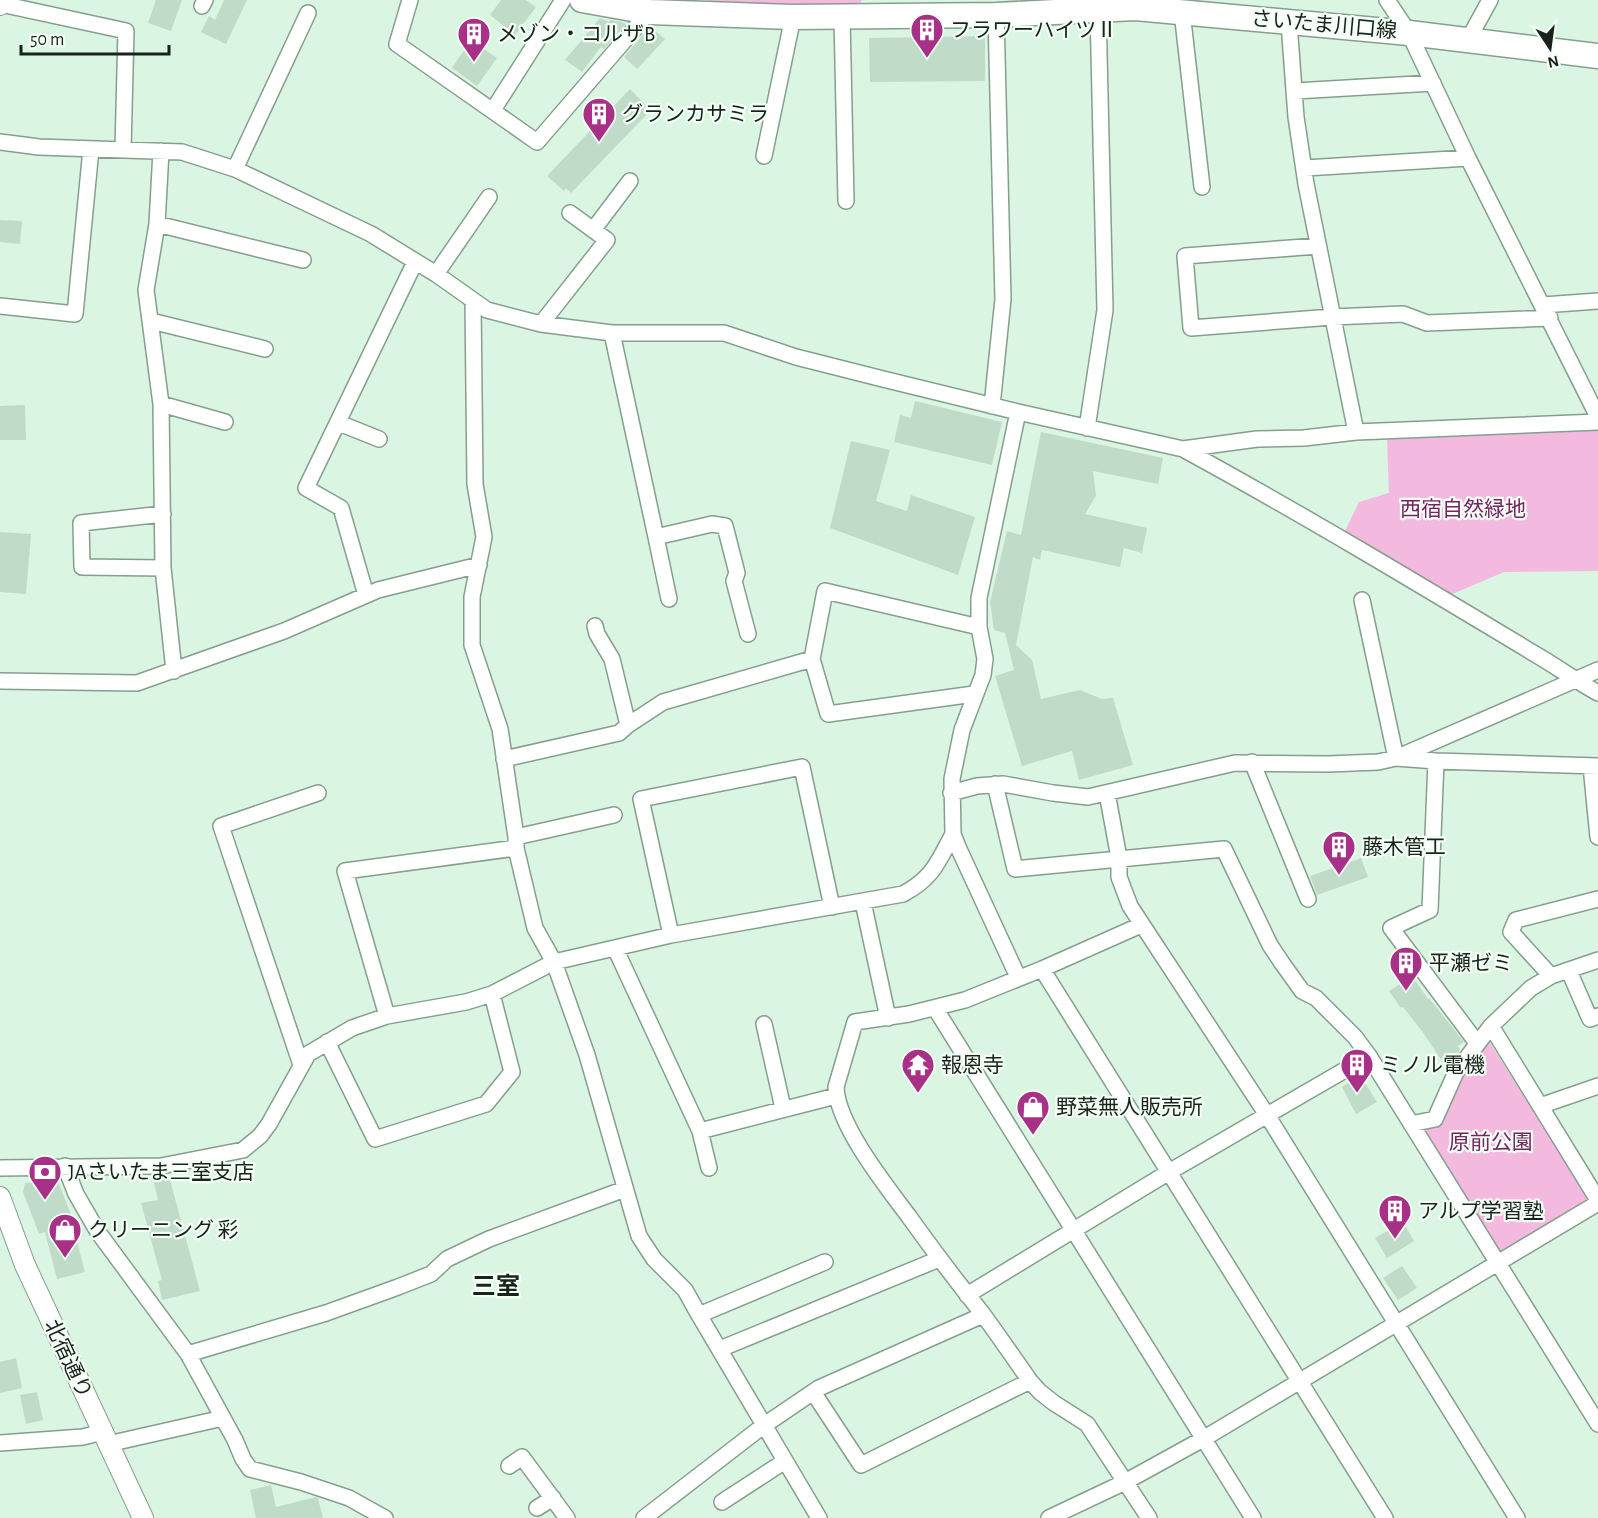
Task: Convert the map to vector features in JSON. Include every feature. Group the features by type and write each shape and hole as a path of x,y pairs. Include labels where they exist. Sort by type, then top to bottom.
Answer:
{"main road":[{"name":"さいたま川口線","path":"590,1 649,12 702,7 793,17 842,17 882,9 1135,8 1409,33 1598,56"}],"street":[{"path":"410,0 397,44 537,142 649,12"},
{"path":"493,110 563,0"},
{"path":"1387,0 1409,33 1468,158 1598,417"},
{"path":"1468,40 1490,0"},
{"path":"2,3 126,31 123,149"},
{"path":"1087,428 1105,310 1096,7"},
{"path":"992,406 1003,299 1008,10"},
{"path":"1182,12 1202,187"},
{"path":"235,169 308,13"},
{"path":"764,156 793,17"},
{"path":"842,17 846,201"},
{"path":"1289,23 1299,139 1306,184 1356,432"},
{"path":"1295,92 1433,83"},
{"path":"0,142 39,147 182,152 235,169 371,234 436,274 487,310 541,324 612,333 724,333 796,357 992,406 1183,449 1343,539 1598,693"},
{"path":"0,306 75,314 91,148"},
{"path":"161,151 157,224 146,290 161,404 163,568 174,671"},
{"path":"1305,168 1468,158"},
{"path":"593,230 630,181"},
{"path":"436,274 489,197"},
{"path":"541,324 607,240 570,213"},
{"path":"157,224 303,260"},
{"path":"1318,246 1185,256 1191,328 1402,314 1427,323 1546,311 1598,301"},
{"path":"366,595 341,508 306,488 415,262"},
{"path":"473,301 475,483 484,537 472,597 472,645 500,729 516,842 535,928 554,962 587,1055 643,1245 654,1260 685,1290 819,1518"},
{"path":"151,321 265,349"},
{"path":"612,333 669,599"},
{"path":"161,404 225,422"},
{"path":"1018,412 979,598 979,627 985,659 982,675 962,730 951,793 953,834 1018,977"},
{"path":"1183,449 1257,439 1304,438 1356,432 1598,422"},
{"path":"339,423 379,439"},
{"path":"163,514 81,523 80,551 82,567 163,568"},
{"path":"656,537 712,524 725,526 737,573 734,580 748,633"},
{"path":"0,681 137,683 284,631 378,590 478,565"},
{"path":"974,694 828,714 812,658 825,591 979,627"},
{"path":"1362,600 1396,758"},
{"path":"595,626 597,634 612,658 628,725"},
{"path":"504,759 619,733 663,702 812,658"},
{"path":"951,793 995,784 1088,797 1235,763 1378,762 1396,758 1598,670"},
{"path":"1396,758 1594,766 1598,837"},
{"path":"1436,761 1430,910 1391,928 1477,1043"},
{"path":"1252,762 1308,899"},
{"path":"671,935 641,799 802,767 832,907"},
{"path":"995,784 1015,869 1224,849 1270,945 1302,991 1316,998 1355,1037 1369,1056 1598,1424"},
{"path":"301,1065 221,826 318,793"},
{"path":"1107,793 1119,858 1119,877 1124,894 1141,925 1267,1115 1517,1518"},
{"path":"387,1016 345,871 516,842 614,815"},
{"path":"0,1168 161,1166 243,1150 260,1136 269,1124 308,1054 352,1028 387,1016 466,1002 492,994 554,962 671,935 903,894 925,881 953,834"},
{"path":"1551,976 1511,932 1516,920 1598,899"},
{"path":"863,902 888,1018"},
{"path":"1141,925 965,1000 888,1018 872,1018 855,1022 836,1087 836,1096 860,1148 879,1178 939,1259 1030,1381 1047,1398 1087,1425 1149,1518"},
{"path":"615,948 700,1131 709,1168"},
{"path":"1411,1124 1435,1119 1456,1072 1477,1043 1491,1026 1531,988 1551,976 1598,960"},
{"path":"1042,969 1385,1518"},
{"path":"1569,971 1590,1019 1598,1016"},
{"path":"327,1042 375,1139 486,1104 512,1072 492,994"},
{"path":"935,1008 1252,1518"},
{"path":"764,1024 783,1108"},
{"path":"1049,1518 1125,1482 1203,1439 1598,1201 1491,1026"},
{"path":"968,1295 1073,1229 1369,1056"},
{"path":"1540,1106 1598,1086"},
{"path":"700,1131 836,1096"},
{"path":"65,1166 76,1194 98,1232 188,1354 250,1469 349,1497 385,1518"},
{"path":"188,1354 326,1313 398,1287 431,1274 447,1259 489,1239 625,1189"},
{"name":"北宿通り","path":"0,1197 25,1265 143,1518"},
{"path":"720,1349 939,1259"},
{"path":"699,1315 825,1262"},
{"path":"644,1518 763,1426 813,1392 983,1315"},
{"path":"813,1392 861,1465 1030,1381"},
{"path":"0,1443 83,1437 105,1438 223,1418"},
{"path":"509,1466 522,1457 567,1518"},
{"path":"722,1502 785,1461"},
{"path":"537,1508 553,1498"}],"green space":[{"path":"708,0 862,0 855,11 714,8"},
{"name":"西宿自然緑地","path":"1598,430 1598,571 1504,572 1450,595 1343,535 1359,502 1389,493 1387,438"},
{"name":"原前公園","path":"1488,1040 1589,1198 1502,1253 1417,1128"}],"building":[{"path":"156,0 182,0 171,31 148,23"},
{"path":"224,0 247,0 226,44 201,32 209,16 215,20"},
{"path":"501,0 526,0 536,7 515,35 490,15"},
{"path":"600,18 609,22 610,20 626,24 604,49 601,47 582,72 565,60"},
{"path":"650,26 665,39 637,69 624,57"},
{"name":"フラワーハイツⅡ","path":"985,36 985,81 870,82 869,38"},
{"name":"メゾン・コルザB","path":"471,40 497,58 477,86 452,68"},
{"name":"グランカサミラ","path":"630,89 651,110 571,193 566,188 564,191 547,176"},
{"path":"0,220 22,221 20,244 0,242"},
{"path":"915,401 1002,422 992,465 894,442 900,415 911,418"},
{"path":"25,405 26,440 0,440 0,406"},
{"path":"1041,432 1163,458 1158,484 1093,471 1096,496 1085,514 1147,528 1142,553 1124,548 1120,567 1042,550 1040,560 1033,557 1016,645 1032,660 1041,699 1080,690 1102,699 1113,698 1133,765 1079,780 1072,751 1022,766 995,676 1014,670 1005,633 994,630 990,602 1007,531 1021,535"},
{"path":"851,441 890,450 876,501 907,511 911,495 975,517 958,575 830,528"},
{"path":"0,532 31,534 26,594 0,592"},
{"name":"藤木管工","path":"1361,858 1368,877 1317,895 1310,876"},
{"path":"1412,976 1464,1042 1458,1046 1460,1050 1455,1057 1444,1064 1422,1031 1389,991"},
{"name":"ミノル電機","path":"1353,1080 1365,1083 1377,1102 1356,1114 1342,1087"},
{"path":"169,1176 200,1291 162,1300 158,1281 162,1280 141,1203 158,1200 153,1179"},
{"path":"57,1179 74,1222 72,1223 85,1272 57,1279 45,1232 39,1234 23,1192 25,1183"},
{"name":"アルプ学習塾","path":"1403,1222 1414,1241 1387,1258 1375,1238"},
{"path":"1402,1266 1417,1288 1398,1300 1383,1278"},
{"path":"16,1358 22,1388 0,1393 0,1362"},
{"path":"37,1392 43,1420 26,1424 20,1395"},
{"path":"271,1485 276,1507 316,1497 323,1518 256,1518 250,1490"}],"place":[{"name":"フラワーハイツⅡ","path":"927,59"},
{"name":"メゾン・コルザB","path":"474,63"},
{"name":"グランカサミラ","path":"599,143"},
{"name":"藤木管工","path":"1339,876"},
{"name":"平瀬ゼミ","path":"1406,992"},
{"name":"報恩寺","path":"918,1094"},
{"name":"ミノル電機","path":"1357,1094"},
{"name":"野菜無人販売所","path":"1033,1136"},
{"name":"JAさいたま三室支店","path":"45,1201"},
{"name":"アルプ学習塾","path":"1395,1240"},
{"name":"クリーニング 彩","path":"65,1259"}],"district":[{"name":"三室","path":"496,1287"}]}
